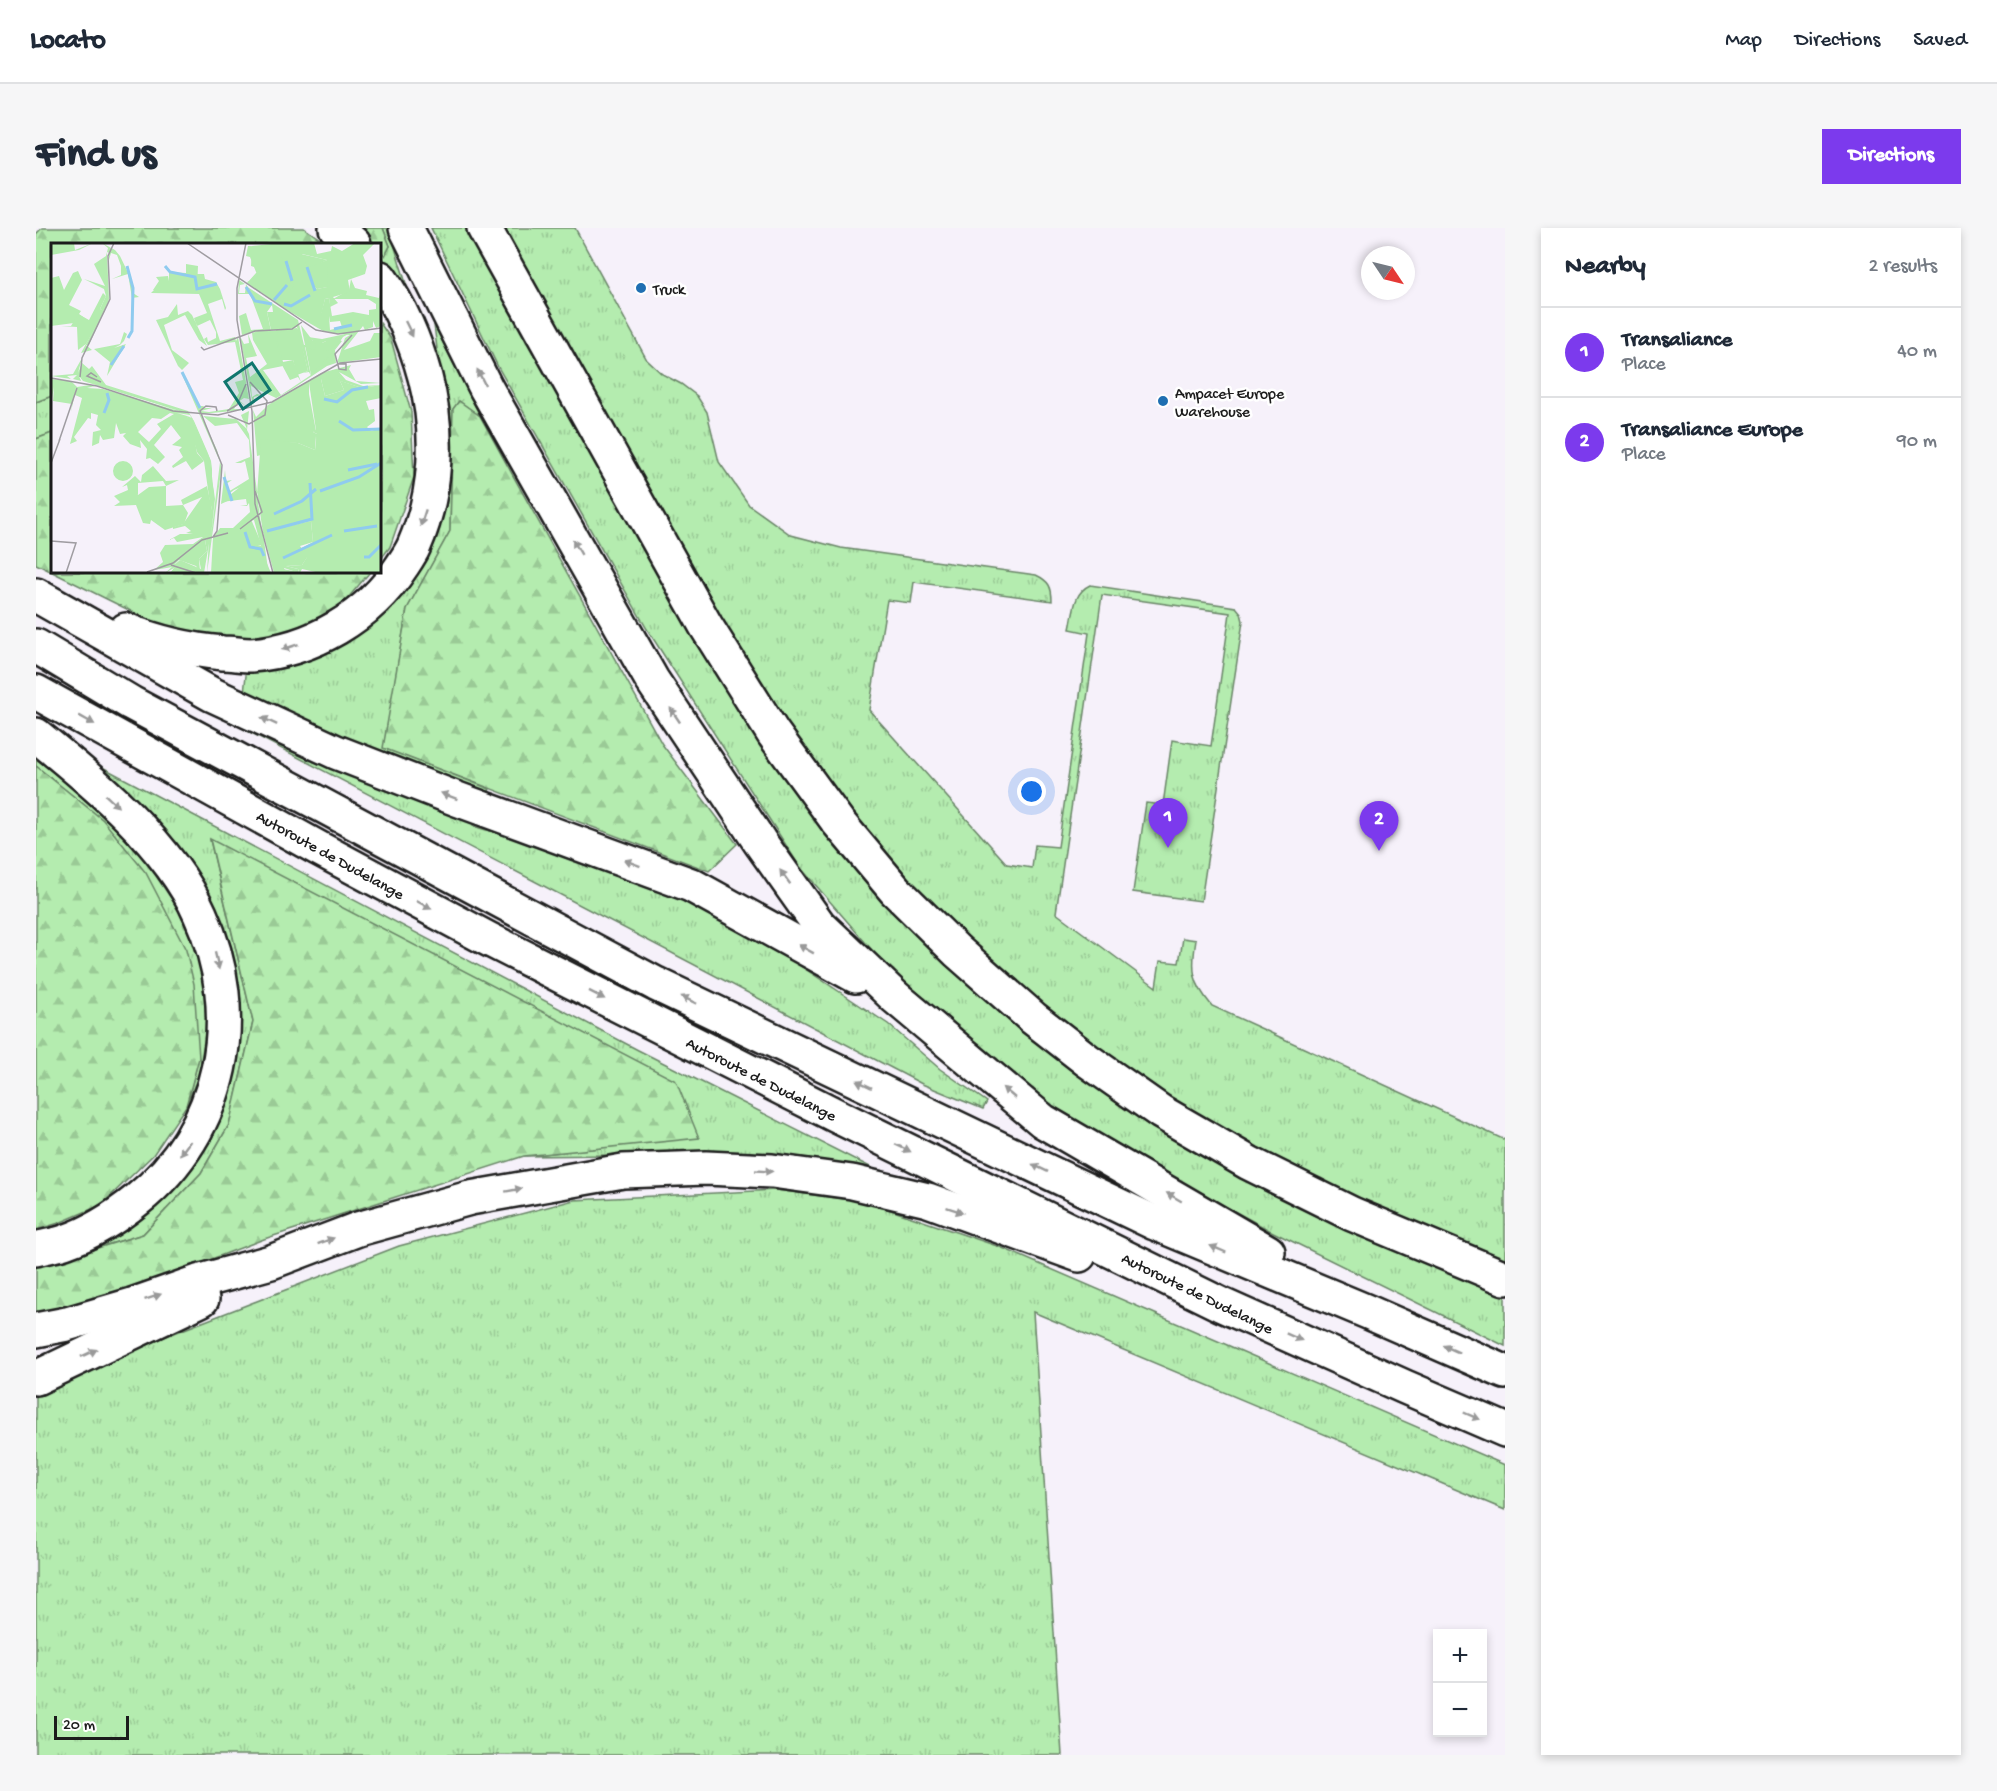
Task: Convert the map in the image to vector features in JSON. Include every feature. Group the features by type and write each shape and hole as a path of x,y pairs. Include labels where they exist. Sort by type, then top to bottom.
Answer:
{"main road":[{"path":"336,228 353,243"},
{"path":"406,228 486,388 652,680 760,842 819,925 895,997 1043,1121 1368,1312"},
{"path":"484,228 712,636 773,733 838,822 895,890 957,951 1033,1018 1087,1060 1161,1112 1249,1163 1352,1214 1505,1278"},
{"path":"36,593 139,635 189,650 249,655 282,650 327,635 366,609 392,582 414,548 429,500 435,452 432,401 416,342 393,296 381,279"},
{"path":"36,593 232,704 336,752 691,885 895,997"},
{"path":"36,646 131,703 656,984 1155,1223 1505,1372"},
{"name":"Autoroute de Dudelange","path":"36,692 488,939 824,1109 1222,1305 1405,1388 1505,1430"},
{"path":"36,735 118,807 153,843 180,878 200,913 216,956 223,995 224,1027 218,1071 208,1106 190,1142 157,1184 114,1219 67,1241 36,1249"},
{"path":"36,1330 67,1324 132,1305 198,1282 272,1262 358,1229 470,1198 623,1171 717,1168 772,1171 852,1182 928,1200 1222,1305"},
{"path":"36,1378 195,1303 272,1262"}],"green space":[{"path":"42,228 304,228 324,243 51,243 51,396 36,402 36,234"},
{"path":"357,228 383,228 390,246 385,256 381,251 381,243 373,243"},
{"path":"383,228 389,228 408,290 381,259 381,251 385,255 390,246"},
{"path":"431,228 469,228 695,635 1025,1029 1505,1293 1505,1346 1269,1230 1090,1133 1027,1090 885,965 800,867 647,629 498,367"},
{"path":"499,228 575,228 647,360 662,374 697,396 707,412 719,462 749,505 791,535 841,548 1036,575 1047,582 1052,601 914,582 911,603 887,600 869,710 1007,864 1032,868 1035,845 1058,847 1089,633 1070,629 1077,598 1084,588 1090,585 1236,607 1243,621 1201,901 1133,892 1146,803 1163,805 1172,740 1211,746 1230,613 1102,595 1056,913 1156,987 1160,961 1179,963 1183,938 1196,940 1195,975 1200,990 1212,1006 1505,1140 1505,1263 1256,1153 1176,1105 1041,1008 906,880 848,812 783,724 718,619"},
{"path":"381,324 391,339 411,412 414,477 390,547 381,559"},
{"path":"434,325 480,416 459,401 453,409 450,531 407,609 384,748 490,789 473,826 566,854 661,890 742,927 888,1024 940,1069 987,1102 983,1109 922,1084 240,727 247,667 336,646 395,603 432,540 448,436"},
{"path":"51,396 51,433 36,439 36,402"},
{"path":"459,401 480,416 662,744 737,844 709,871 383,748 407,609 450,531 453,409"},
{"path":"51,433 51,572 36,564 36,439"},
{"path":"54,573 369,573 342,605 283,637 246,640 173,632"},
{"path":"36,759 108,819 148,864 177,907 198,955 208,1014 199,1074 186,1106 199,1058 103,820 36,766"},
{"path":"36,766 103,820 146,873 186,950 194,984 199,1058 186,1106 153,1155 101,1205 36,1230"},
{"path":"104,768 638,1050 872,1168 712,1154 524,1156 699,1137 210,840 253,1022 229,1125 201,1173 143,1234 93,1249 163,1199 211,1141 227,1094 240,1023 233,976 101,773"},
{"path":"210,839 676,1081 699,1138 524,1156 264,1239 107,1299 36,1312 36,1267 143,1234 201,1173 229,1125 253,1022"},
{"path":"776,1190 867,1202 1000,1247 1505,1465 1505,1510 1033,1312 1062,1755 36,1755 36,1396 120,1354 399,1246 574,1200"}],"place":[{"name":"Truck","path":"641,288"},
{"name":"Ampacet Europe Warehouse","path":"1163,401"},
{"name":"Transaliance","path":"1168,848"},
{"name":"Transaliance Europe","path":"1379,851"}]}
